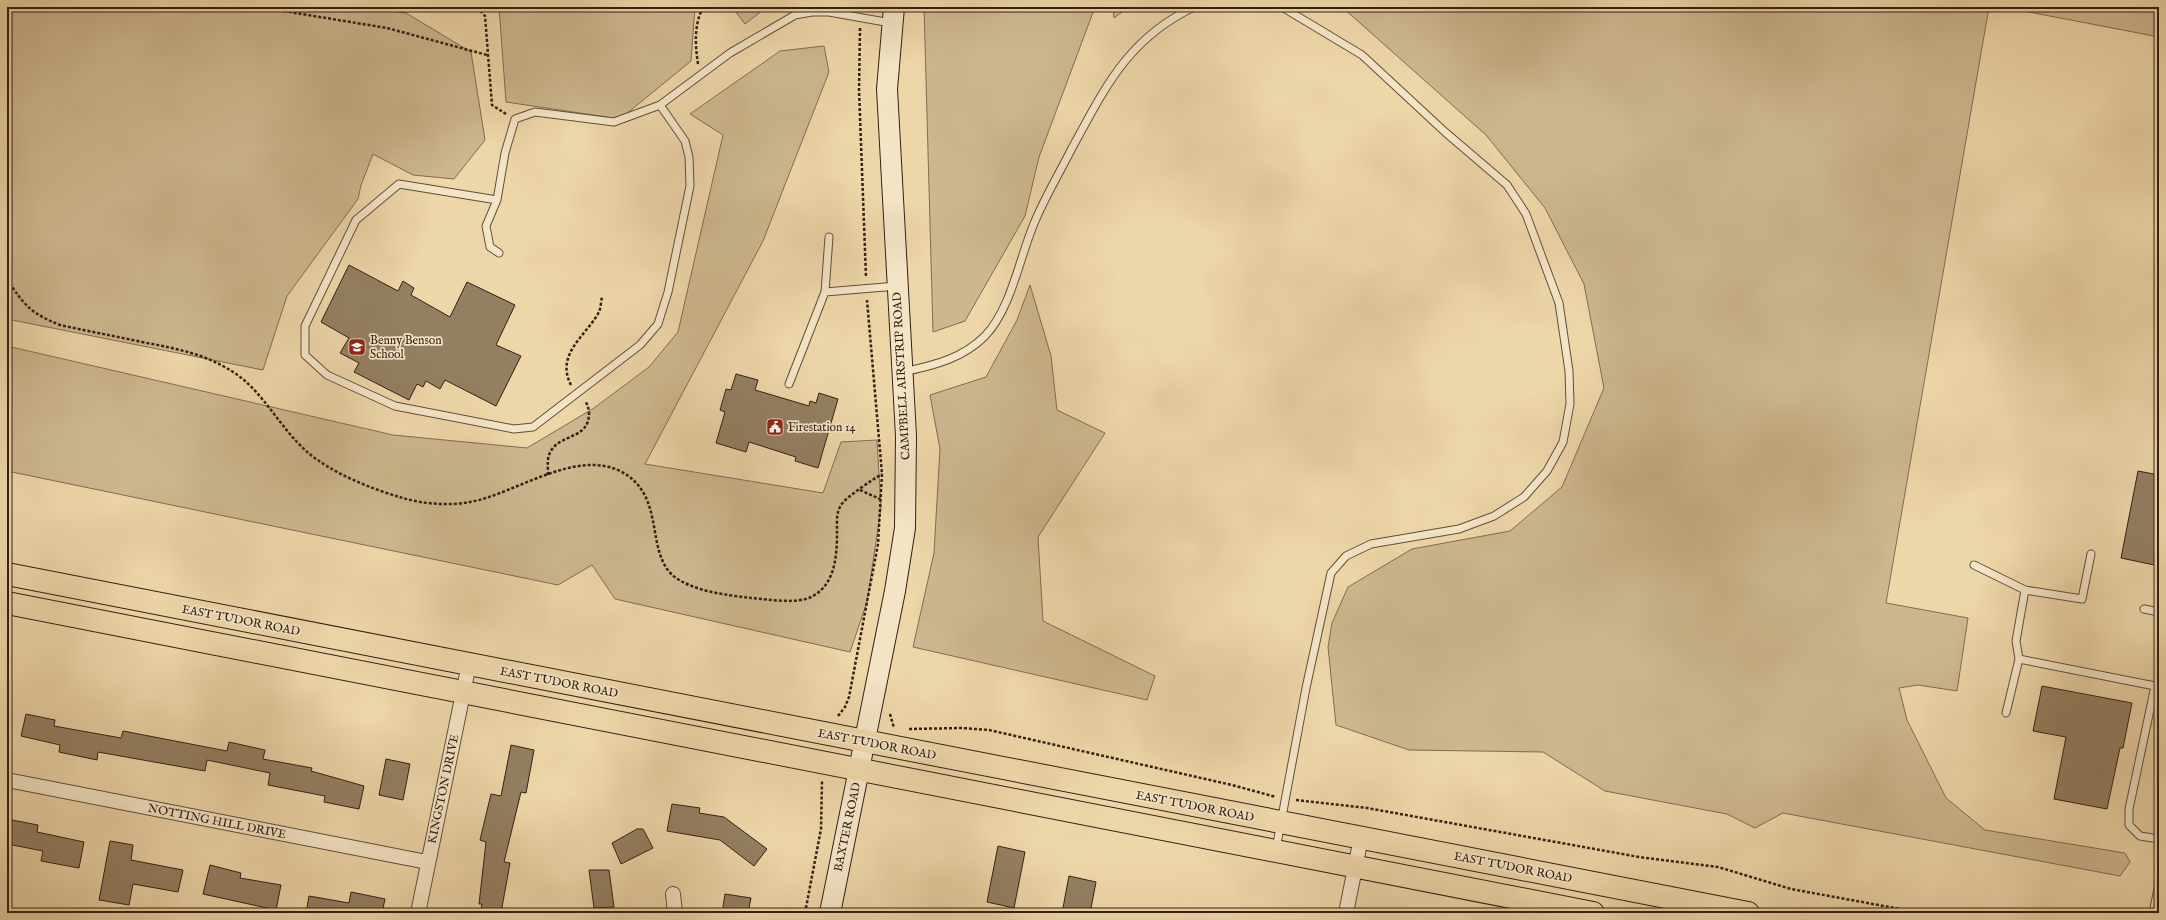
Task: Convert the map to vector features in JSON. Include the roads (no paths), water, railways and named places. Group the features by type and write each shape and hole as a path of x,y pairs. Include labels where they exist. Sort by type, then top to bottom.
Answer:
{"main road":[{"name":"EAST TUDOR ROAD","path":"7,574 1748,913"},
{"path":"7,603 1593,913"}],"street":[{"name":"CAMPBELL AIRSTRIP ROAD","path":"865,741 895,591 905,528 906,436 887,90 892,15"},
{"name":"KINGSTON DRIVE","path":"418,913 427,862 469,664"},
{"name":"BAXTER ROAD","path":"830,913 865,741"},
{"name":"NOTTING HILL DRIVE","path":"7,780 427,862"},
{"path":"1346,913 1361,838"},
{"path":"673,894 675,913"}],"lane":[{"path":"902,372 941,363 962,354 985,335 1005,307 1035,220 1112,76 1133,50 1152,33 1175,16 1194,7"},
{"path":"1276,852 1282,822 1284,798 1331,573 1346,556 1371,544 1459,529 1494,516 1524,497 1548,471 1564,442 1570,404 1568,371 1559,303 1526,214 1507,184 1445,132 1362,55 1282,7"},
{"path":"500,253 490,247 486,226 497,200 505,153 515,119 535,112 614,122 660,105 700,74 755,38 795,16 812,12 862,18 892,15"},
{"path":"497,200 399,184 356,220 305,326 305,355 327,376 395,406 514,429 533,427 640,345 658,324 670,284 690,186 689,157 686,141 660,105"},
{"path":"790,384 825,292 829,237"},
{"path":"825,292 897,286"},
{"path":"1974,565 2025,590 2082,599 2091,554"},
{"path":"2006,713 2018,659 2016,641 2025,590"},
{"path":"2144,609 2159,612"},
{"path":"2018,659 2157,686 2129,809 2129,825 2140,836 2159,839"},
{"path":"2153,913 2159,884"}],"place":[{"name":"Benny Benson School","path":"357,347"},
{"name":"Firestation 14","path":"775,427"}]}
